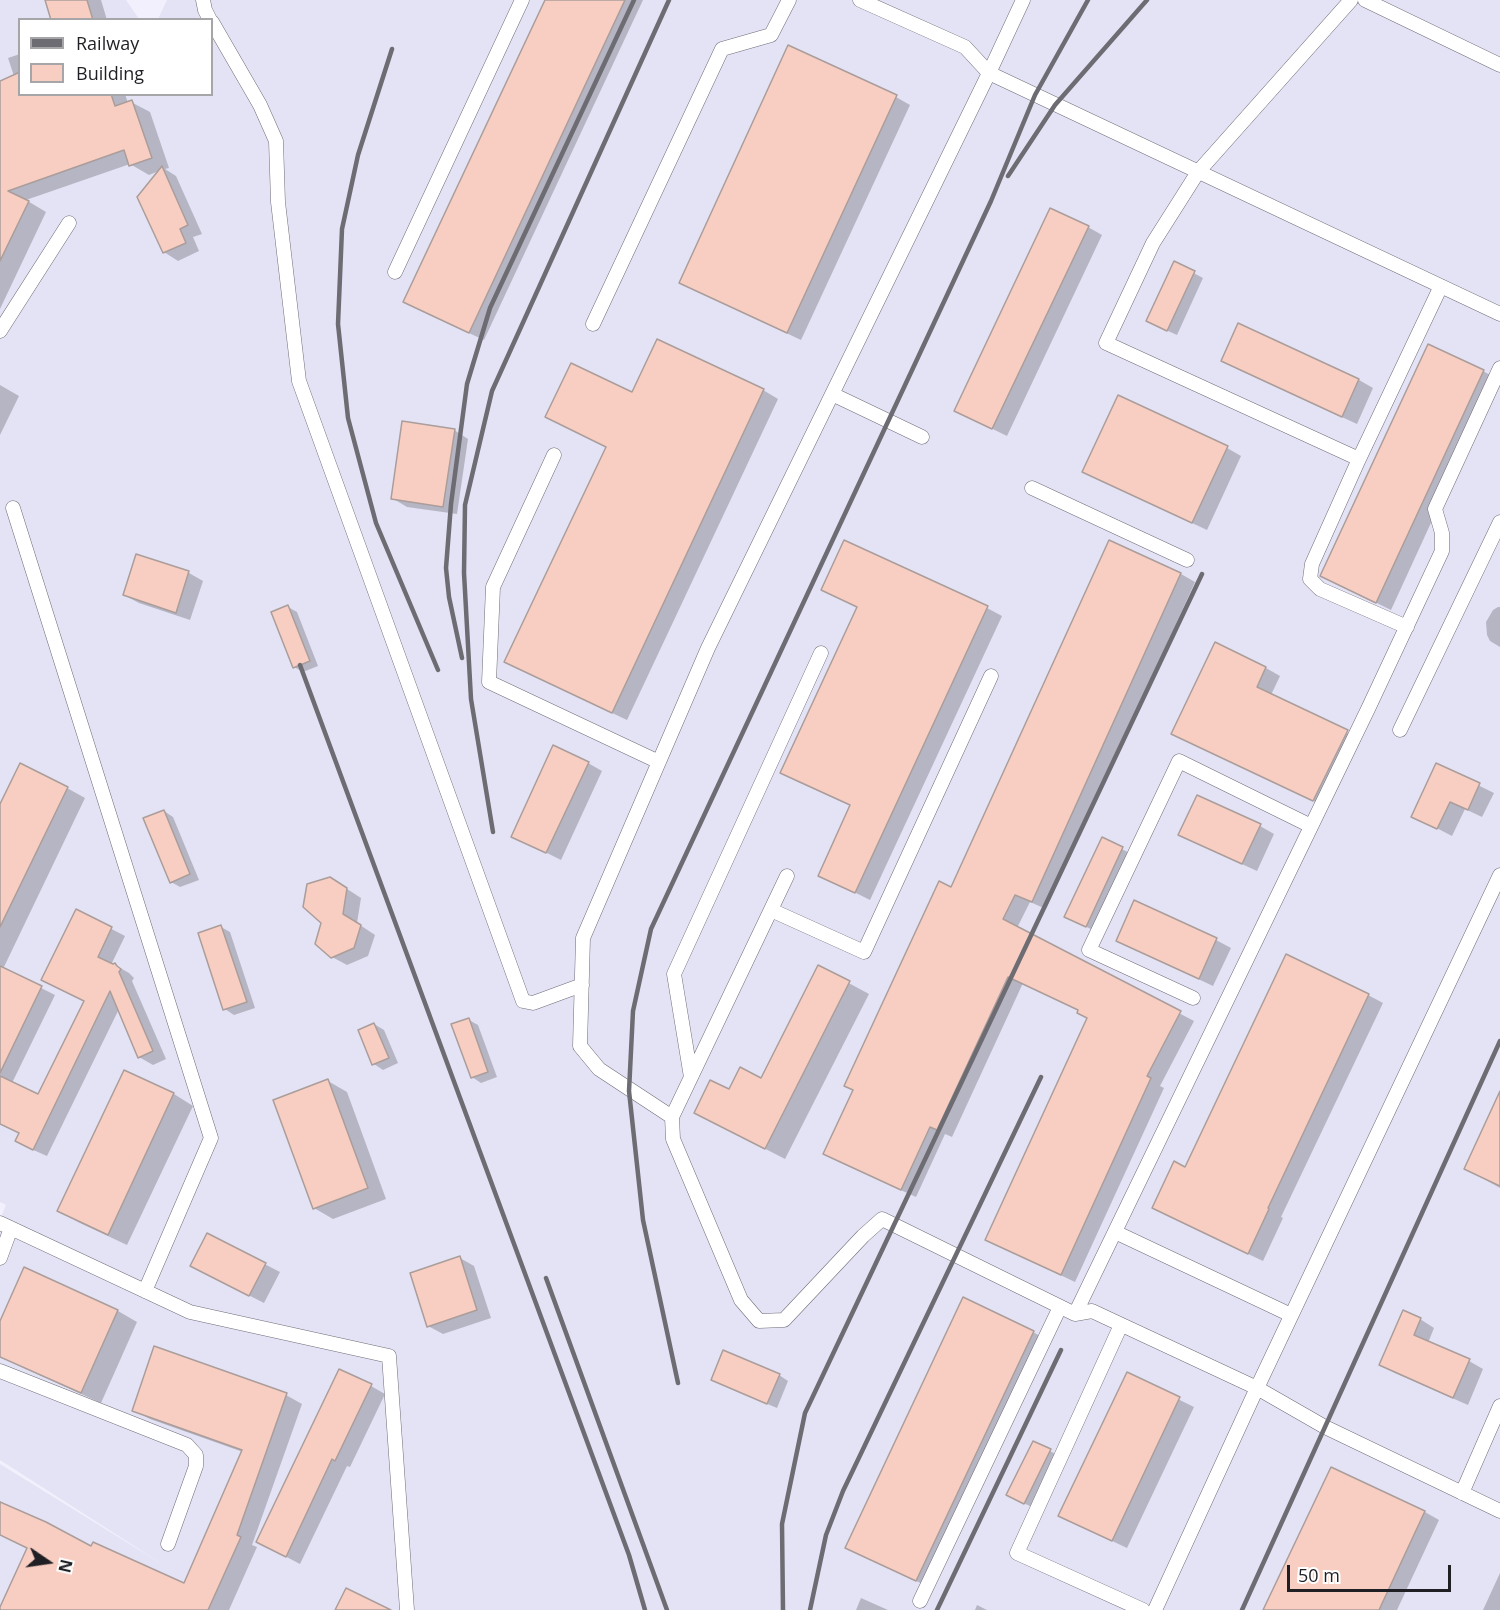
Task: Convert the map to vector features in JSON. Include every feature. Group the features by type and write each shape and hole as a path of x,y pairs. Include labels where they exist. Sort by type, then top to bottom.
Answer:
{"lane":[{"path":"203,0 209,18"},
{"path":"395,272 522,0"},
{"path":"593,324 722,49 771,35 789,0"},
{"path":"860,0 965,47 989,73 1500,314"},
{"path":"672,1118 599,1069 580,1046 583,938 708,648 1023,0"},
{"path":"1351,0 1198,172 1153,243 1106,343 1359,459"},
{"path":"1365,0 1499,60"},
{"path":"213,24 260,105 276,141 278,202 299,381 523,1001 533,1003 582,985"},
{"path":"0,331 69,224"},
{"path":"1407,627 1320,588 1310,579 1312,564 1441,286"},
{"path":"1075,1314 1442,552 1442,533 1435,509 1500,368"},
{"path":"832,394 922,437"},
{"path":"554,455 493,587 489,682 659,762"},
{"path":"1032,488 1187,560"},
{"path":"13,508 211,1138 145,1291"},
{"path":"1400,730 1500,522"},
{"path":"691,1077 674,974 821,653"},
{"path":"771,910 864,952 991,676"},
{"path":"1193,998 1089,950 1179,761 1311,826"},
{"path":"1155,1610 1257,1388 1500,874"},
{"path":"787,876 672,1118 673,1139 741,1300 759,1321 784,1320 882,1219 1075,1314 1092,1311 1257,1388 1325,1427 1500,1511"},
{"path":"0,1258 5,1226 190,1312 390,1356 407,1610"},
{"path":"1115,1232 1291,1316"},
{"path":"920,1601 1060,1307"},
{"path":"1121,1325 1017,1553 1143,1610"},
{"path":"0,1371 187,1445 196,1455 196,1466 168,1544"},
{"path":"1462,1493 1500,1406"}],"shaded area":[{"path":"0,0 126,0 138,18 18,18 18,96 213,96 213,18 158,18 167,0 1500,0 1500,1610 0,1610 0,1464 167,1567 0,1460 0,1219 6,1205 0,1202"}],"building":[{"path":"45,0 87,0 92,18 50,18"},
{"path":"545,0 625,0 469,333 403,302"},
{"path":"788,45 897,95 787,333 679,283"},
{"path":"18,73 18,96 112,96 115,106 132,100 152,158 129,166 124,150 8,191 29,201 0,261 0,81"},
{"path":"162,166 188,225 180,229 186,243 163,253 137,197"},
{"path":"1050,208 1089,226 992,429 954,411"},
{"path":"1174,261 1195,271 1167,331 1146,321"},
{"path":"1238,323 1359,379 1342,417 1221,361"},
{"path":"657,339 764,389 612,713 504,662 606,447 545,417 571,363 632,392"},
{"path":"1428,344 1484,370 1376,603 1320,576"},
{"path":"1118,395 1228,446 1192,523 1082,472"},
{"path":"402,421 455,429 443,507 391,499"},
{"path":"844,540 988,606 855,893 818,876 850,805 780,773 857,607 821,590"},
{"path":"1109,540 1181,573 1032,902 1015,895 1003,919 1181,1011 1147,1076 1151,1078 1061,1275 985,1240 1087,1018 1077,1013 1078,1010 1008,977 937,1130 930,1127 901,1190 823,1154 853,1090 844,1086 939,881 951,887"},
{"path":"136,554 189,571 176,613 123,595"},
{"path":"288,605 310,661 293,668 271,612"},
{"path":"1215,642 1266,667 1257,687 1348,730 1313,801 1171,734"},
{"path":"553,745 589,762 546,853 511,837"},
{"path":"20,763 68,787 0,927 0,804"},
{"path":"1436,763 1480,783 1468,810 1450,802 1437,829 1411,817"},
{"path":"1197,795 1261,824 1242,864 1178,835"},
{"path":"164,810 190,874 170,883 143,818"},
{"path":"1102,837 1123,847 1086,927 1064,917"},
{"path":"330,877 347,888 343,914 361,925 354,948 331,958 315,944 321,923 303,907 307,884"},
{"path":"1134,900 1217,938 1199,979 1116,941"},
{"path":"76,909 112,927 98,957 115,963 121,969 119,972 153,1051 138,1058 110,991 33,1150 15,1141 19,1133 0,1124 0,1076 38,1094 84,1001 41,980"},
{"path":"221,925 247,1002 223,1010 198,933"},
{"path":"1286,954 1369,994 1248,1254 1152,1208 1174,1161 1185,1167"},
{"path":"818,965 850,981 765,1149 694,1113 710,1080 729,1089 740,1067 761,1078"},
{"path":"0,966 42,986 0,1073"},
{"path":"469,1018 488,1072 471,1078 451,1024"},
{"path":"374,1023 389,1058 372,1065 358,1030"},
{"path":"124,1070 174,1093 108,1235 57,1211"},
{"path":"328,1079 368,1188 313,1209 273,1100"},
{"path":"1500,1091 1500,1186 1464,1169"},
{"path":"207,1233 266,1263 249,1296 190,1266"},
{"path":"460,1256 477,1310 427,1327 410,1273"},
{"path":"24,1267 118,1310 81,1393 0,1357 0,1321"},
{"path":"963,1297 1034,1331 916,1581 845,1548"},
{"path":"1403,1310 1421,1318 1414,1335 1470,1359 1453,1398 1379,1365"},
{"path":"154,1346 287,1393 237,1535 241,1537 208,1610 0,1610 27,1548 0,1535 0,1502 46,1522 91,1546 93,1542 184,1583 242,1450 132,1411"},
{"path":"723,1350 780,1374 767,1404 711,1380"},
{"path":"339,1369 372,1384 335,1461 332,1459 286,1557 256,1542"},
{"path":"1127,1372 1180,1397 1112,1541 1058,1516"},
{"path":"1033,1441 1051,1449 1024,1504 1006,1495"},
{"path":"1331,1467 1425,1511 1379,1610 1263,1610"},
{"path":"346,1588 391,1610 335,1610"}],"railway":[{"path":"462,658 449,597 446,568 451,504 467,384 490,308 634,0"},
{"path":"493,832 471,699 464,573 465,505 492,391 669,0"},
{"path":"678,1383 643,1220 629,1091 633,1011 651,929 991,201 1035,95 1088,0"},
{"path":"1008,176 1055,105 1147,0"},
{"path":"392,49 358,155 342,229 338,324 348,418 376,523 438,670"},
{"path":"783,1610 782,1524 805,1413 1202,574"},
{"path":"300,665 629,1555 645,1610"},
{"path":"1242,1610 1500,1041"},
{"path":"810,1610 826,1535 843,1491 1041,1077"},
{"path":"546,1278 667,1610"},
{"path":"937,1610 1061,1350"}]}
